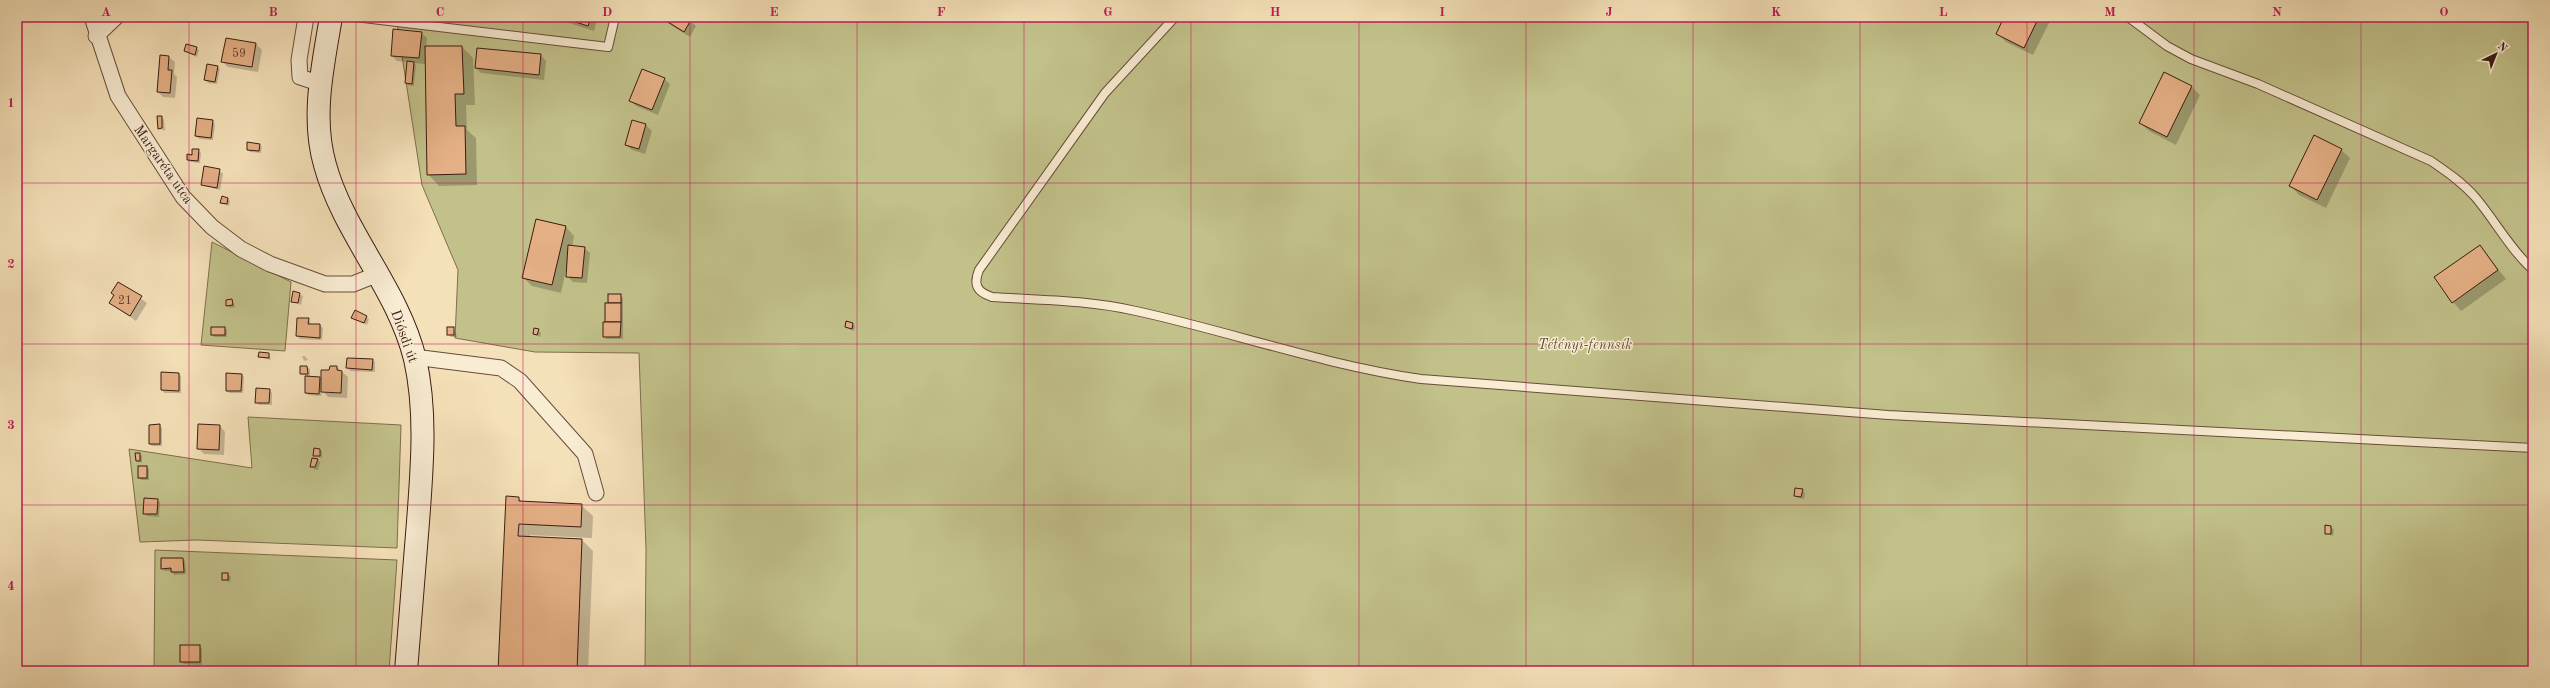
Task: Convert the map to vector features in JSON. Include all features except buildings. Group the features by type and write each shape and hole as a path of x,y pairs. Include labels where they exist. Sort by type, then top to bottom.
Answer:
{"main road":[{"name":"Diósdi út","path":"331,17 321,84 319,124 324,164 346,217 396,309 414,357 421,403 422,462 406,671"}],"street":[{"name":"Margaréta utca","path":"92,17 96,36 118,96 183,197 212,227 241,249 270,264 325,284 353,284 378,274"},
{"path":"96,36 116,17"},
{"path":"306,17 300,60 300,77 321,84"},
{"path":"414,357 501,368 520,381 585,454 596,493"}],"lane":[{"path":"355,17 399,20 608,47 615,17"},
{"path":"1175,17 1105,93 1002,239 976,280 976,287 981,293 992,297 1085,302 1136,311 1368,371 1429,380 1888,415 2533,448"},
{"path":"2128,17 2167,46 2191,59 2258,84 2431,161 2452,175 2475,197 2519,257 2533,270"}],"green space":[{"name":"Tétényi-fennsík","path":"396,17 2533,17 2533,671 645,671 646,549 639,353 535,352 455,338 458,270 422,185"},
{"path":"212,242 291,282 285,351 201,345"},
{"path":"248,417 401,425 397,548 197,540 140,542 129,449 252,468"},
{"path":"155,550 397,560 389,671 154,671"}]}
